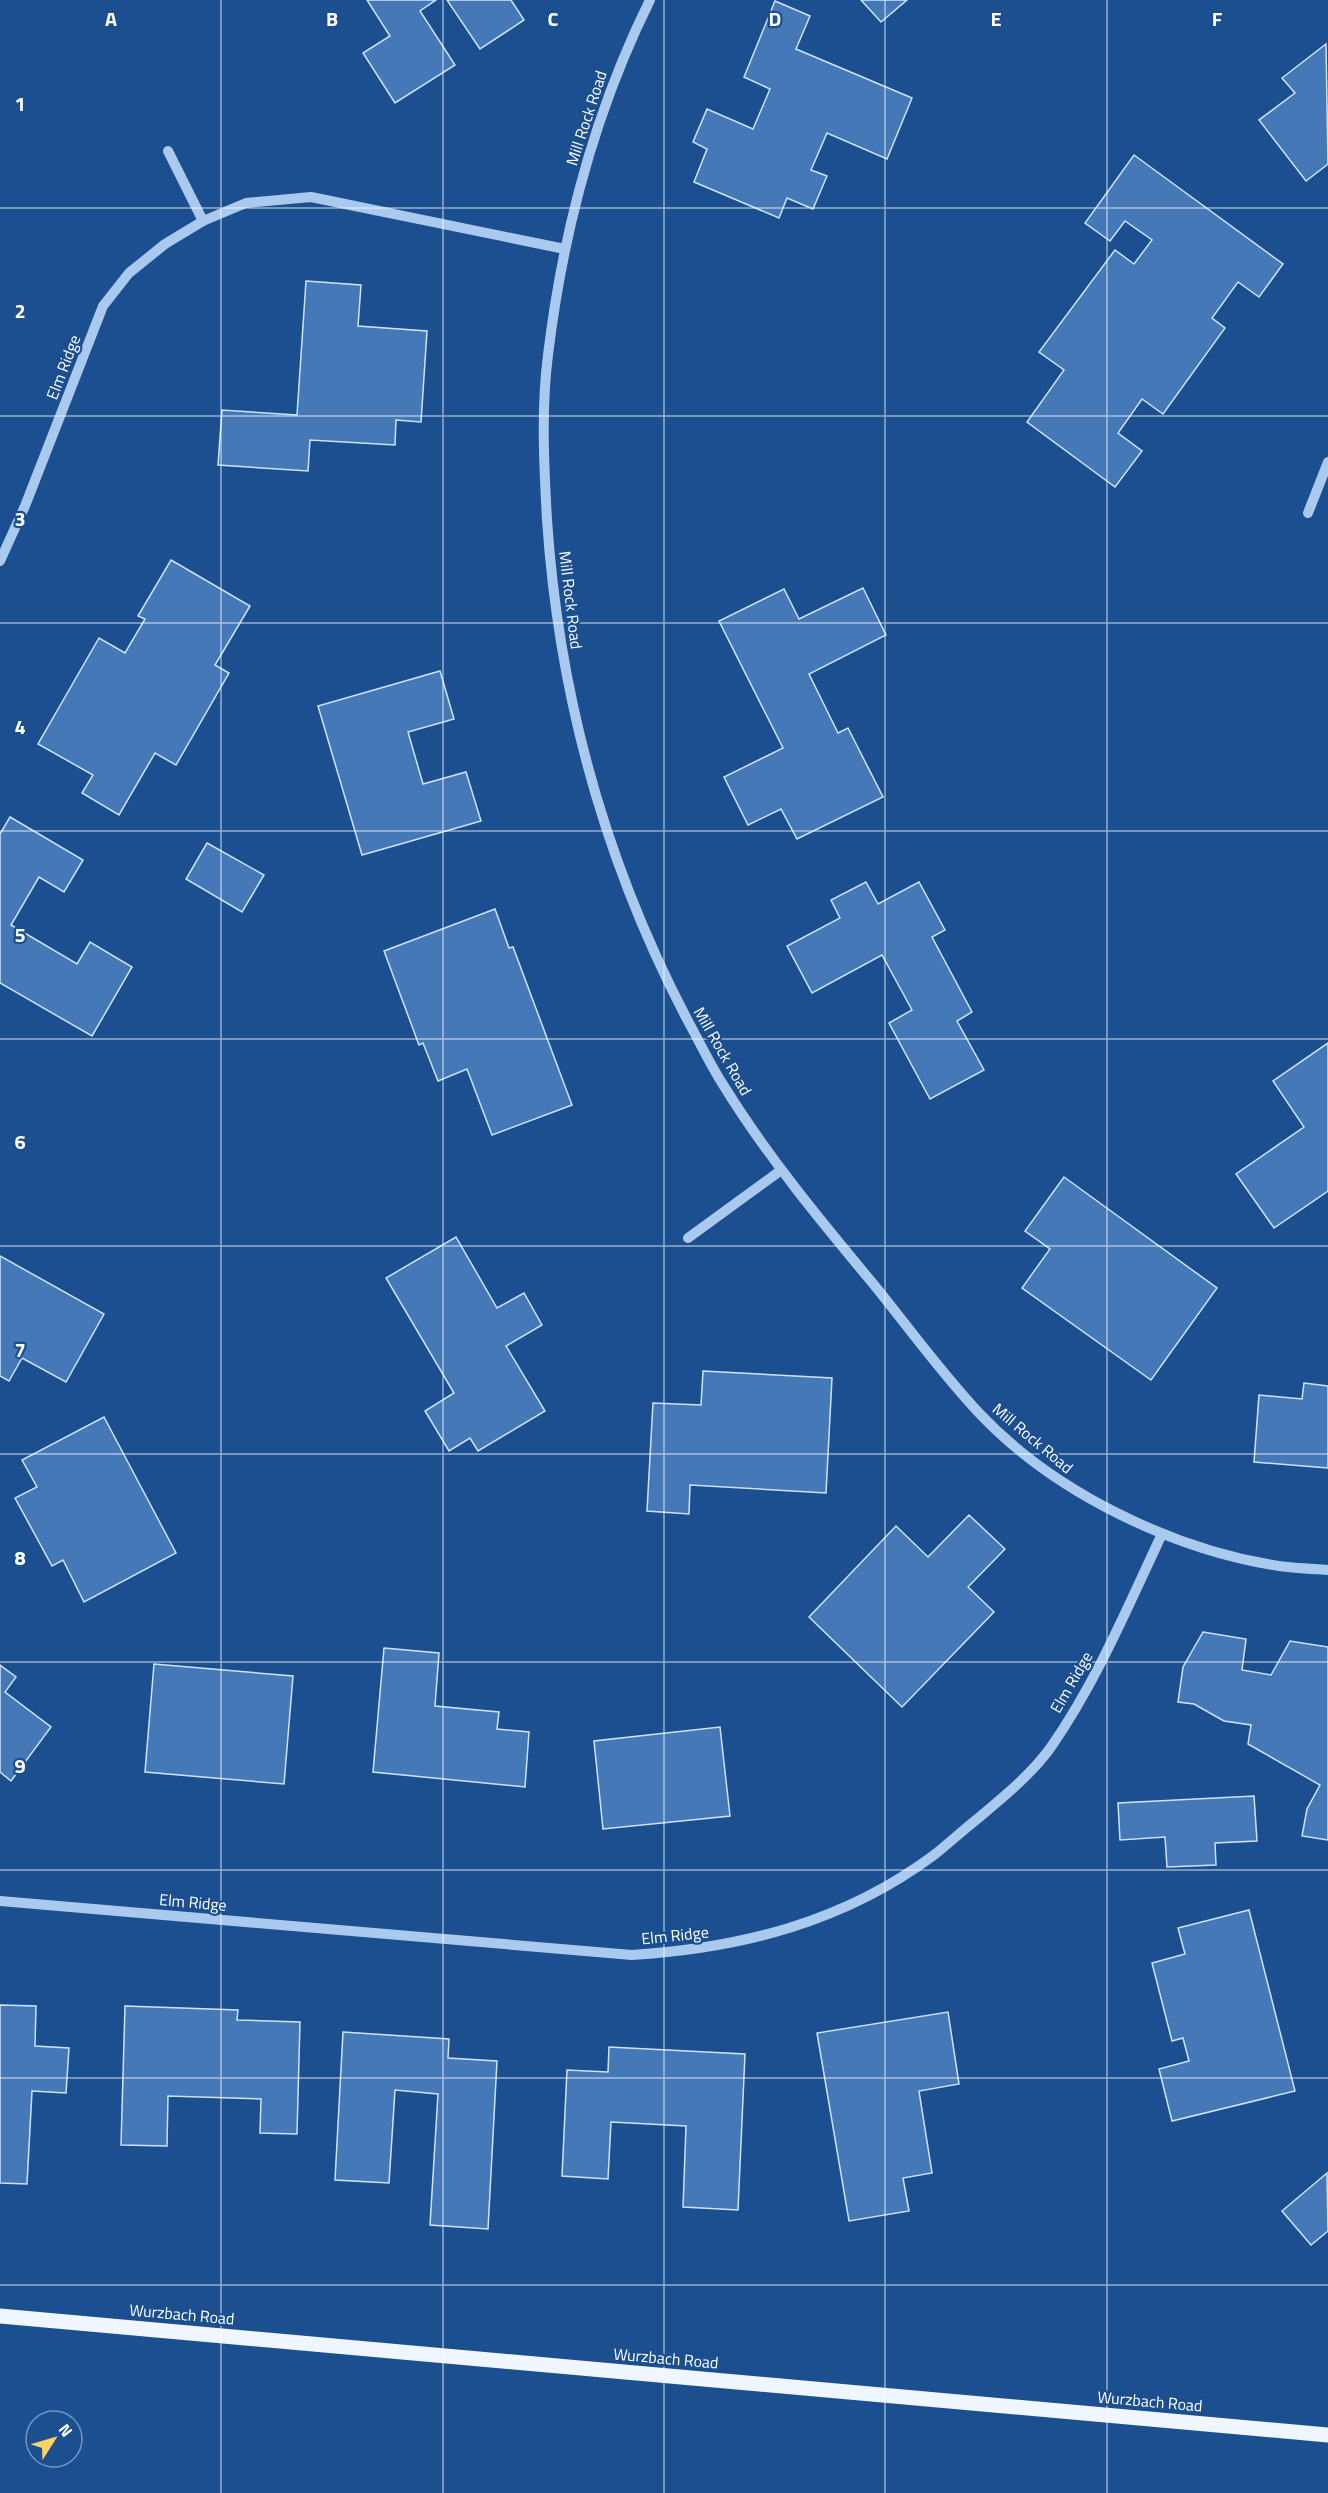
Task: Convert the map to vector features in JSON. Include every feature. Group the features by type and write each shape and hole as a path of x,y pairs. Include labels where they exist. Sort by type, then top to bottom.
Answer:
{"main road":[{"name":"Wurzbach Road","path":"0,2316 1328,2435"}],"street":[{"name":"Mill Rock Road","path":"650,0 627,47 590,146 565,249 548,358 543,464 552,593 575,721 610,845 659,966 720,1080 780,1171 980,1414 1020,1451 1068,1487 1162,1534 1210,1550 1277,1566 1328,1570"},
{"path":"168,151 203,221"},
{"name":"Elm Ridge","path":"0,561 25,506 103,306 129,273 165,244 203,221 246,203 311,197 565,249"},
{"path":"1308,513 1328,462"},
{"path":"688,1238 780,1171"},
{"name":"Elm Ridge","path":"0,1901 632,1954 685,1952 738,1943 790,1929 841,1909 889,1884 933,1855 1015,1786 1050,1748 1097,1671 1162,1534"}],"building":[{"path":"367,0 436,0 420,11 455,65 395,103 363,53 390,36"},
{"path":"447,0 511,0 524,20 480,49"},
{"path":"861,0 907,0 881,22"},
{"path":"775,1 810,16 796,49 912,98 887,159 827,133 811,170 827,176 813,209 787,198 779,218 694,182 707,149 693,142 707,109 753,129 770,89 744,77"},
{"path":"1326,44 1328,164 1306,181 1259,120 1295,93 1282,78"},
{"path":"1134,155 1283,264 1259,297 1238,282 1212,318 1225,328 1163,414 1142,399 1118,433 1142,451 1115,487 1027,422 1064,370 1039,352 1115,250 1134,264 1152,240 1125,221 1110,241 1085,223"},
{"path":"306,281 361,285 358,326 427,331 421,422 396,420 395,445 310,440 308,471 218,465 222,410 297,415"},
{"path":"171,560 250,606 215,665 229,673 176,765 155,753 119,815 82,793 93,775 38,744 99,638 125,653 145,619 138,616"},
{"path":"863,588 886,635 809,674 838,733 848,728 883,797 797,839 781,809 748,825 724,777 783,748 719,621 784,589 799,619"},
{"path":"440,671 454,719 408,732 423,784 466,772 481,821 362,855 318,706"},
{"path":"10,817 83,860 64,892 39,877 11,925 77,964 90,942 132,967 92,1036 0,983 0,834"},
{"path":"207,843 264,875 242,912 186,879"},
{"path":"866,882 878,904 919,882 945,930 932,937 972,1012 957,1021 984,1070 930,1099 889,1023 912,1010 882,955 812,993 787,946 840,918 831,900"},
{"path":"495,909 509,948 513,947 572,1105 492,1135 467,1069 438,1081 423,1043 419,1045 384,951"},
{"path":"1328,1043 1328,1191 1274,1228 1236,1174 1304,1127 1273,1081"},
{"path":"1064,1177 1217,1288 1151,1380 1022,1288 1050,1249 1025,1231"},
{"path":"456,1237 497,1308 524,1293 542,1325 506,1346 545,1411 478,1451 470,1438 449,1451 425,1411 454,1393 386,1278"},
{"path":"0,1256 104,1314 66,1382 22,1358 9,1381 0,1376"},
{"path":"703,1371 832,1378 826,1493 690,1485 689,1514 647,1511 653,1403 701,1405"},
{"path":"1304,1383 1328,1386 1328,1468 1254,1462 1259,1395 1302,1399"},
{"path":"104,1417 176,1553 84,1602 63,1560 52,1566 15,1498 37,1487 22,1460"},
{"path":"969,1515 1005,1549 968,1587 994,1612 902,1707 809,1617 896,1526 928,1557"},
{"path":"1203,1632 1246,1639 1242,1670 1271,1675 1290,1641 1328,1647 1328,1840 1302,1836 1307,1809 1320,1785 1248,1744 1251,1725 1224,1721 1194,1704 1178,1702 1183,1667"},
{"path":"384,1648 439,1653 435,1706 499,1712 497,1729 529,1732 525,1787 373,1772"},
{"path":"154,1664 293,1676 284,1784 145,1772"},
{"path":"0,1665 16,1677 5,1692 51,1727 11,1781 0,1772"},
{"path":"720,1727 730,1816 603,1829 594,1741"},
{"path":"1254,1796 1257,1841 1215,1843 1216,1865 1167,1867 1165,1837 1120,1840 1118,1803"},
{"path":"1249,1910 1295,2091 1172,2121 1159,2069 1189,2061 1183,2038 1172,2041 1152,1963 1185,1954 1178,1928"},
{"path":"0,2005 36,2006 35,2046 69,2048 66,2093 32,2091 27,2184 0,2183"},
{"path":"125,2006 238,2010 237,2020 300,2022 297,2134 260,2133 261,2099 168,2096 167,2146 121,2145"},
{"path":"948,2012 959,2084 919,2091 932,2173 903,2178 909,2211 849,2221 817,2033"},
{"path":"343,2032 449,2039 448,2058 497,2061 488,2229 430,2225 438,2094 395,2090 389,2183 335,2180"},
{"path":"609,2047 745,2054 738,2210 683,2207 686,2126 611,2122 608,2179 562,2176 567,2070 608,2072"},
{"path":"1327,2173 1328,2231 1311,2245 1282,2211"}]}
